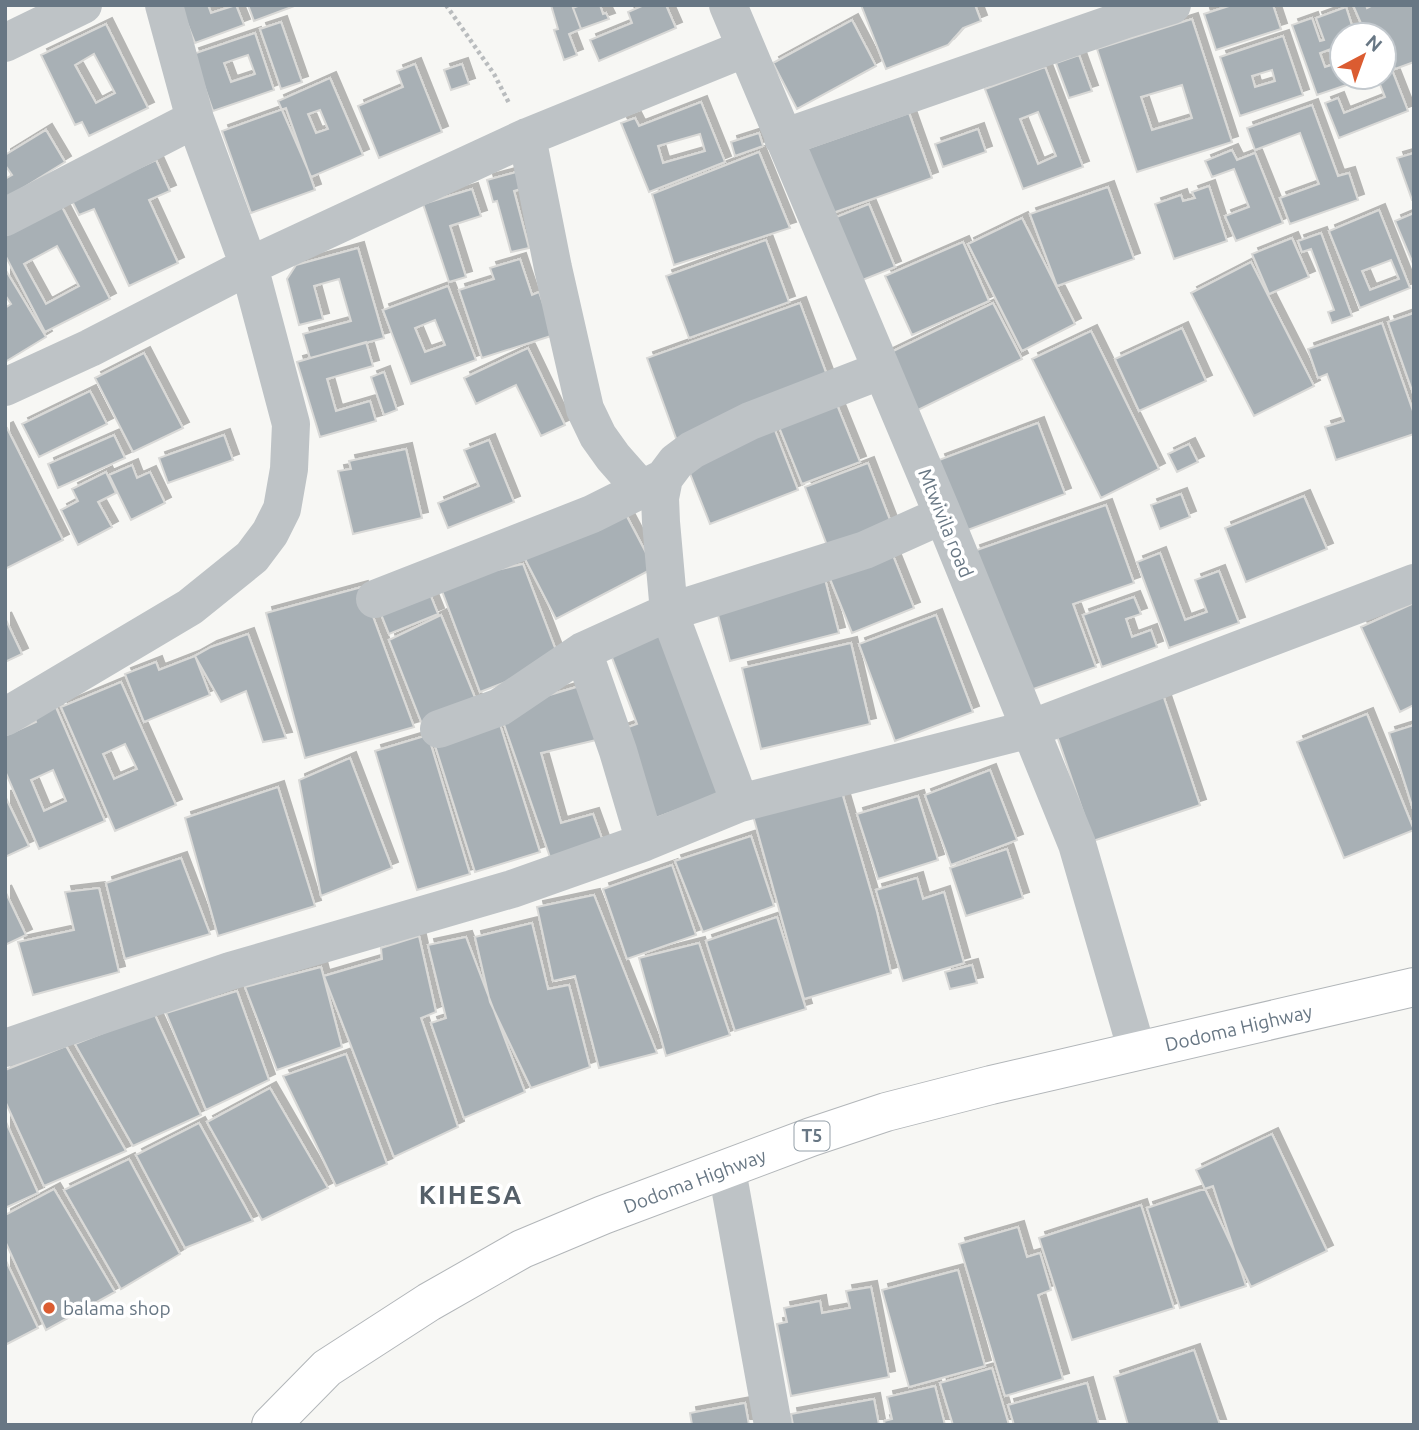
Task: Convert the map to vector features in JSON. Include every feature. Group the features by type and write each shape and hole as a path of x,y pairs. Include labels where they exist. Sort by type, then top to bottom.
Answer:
{"highway":[{"name":"Dodoma Highway","path":"271,1425 327,1368 429,1302 522,1249 603,1216 811,1137 886,1112 1414,988"}],"street":[{"path":"5,43 83,5"},
{"path":"5,717 190,607 252,557 270,533 282,509 289,469 291,424 249,266 195,119 164,5"},
{"name":"Mtwivila road","path":"728,5 943,515 1077,844 1137,1051"},
{"path":"783,138 1172,5"},
{"path":"5,387 90,348 249,266 527,137 746,48"},
{"path":"5,217 195,119"},
{"path":"527,137 555,281 585,409 612,457 653,484 660,498 669,612 740,803"},
{"path":"375,599 592,514 653,484 692,450 750,421 882,370"},
{"path":"439,729 500,707 583,651 669,612 865,550 943,515"},
{"path":"5,1048 230,971 512,889 645,842 740,803 1030,729 1414,583"},
{"path":"583,651 618,751 645,842"},
{"path":"727,1170 773,1425"}],"path":[{"path":"446,5 494,74 527,137"}],"building":[{"path":"180,5 208,5 211,13 236,5 244,25 195,43"},
{"path":"248,5 297,5 254,21"},
{"path":"551,5 572,5 581,29 569,34 577,55 564,60 554,30 558,29"},
{"path":"580,5 600,5 603,14 606,13 609,19 581,29 573,8"},
{"path":"644,5 666,5 676,28 599,61 590,40 632,23 628,12"},
{"path":"861,5 975,5 981,21 963,28 948,45 886,69"},
{"path":"1232,5 1273,5 1281,29 1216,50 1204,14"},
{"path":"1353,5 1366,5 1367,8 1373,5 1414,5 1414,62 1398,68 1398,21 1360,21"},
{"path":"1346,7 1350,21 1328,21 1328,50 1320,53 1325,67 1328,66 1329,91 1317,95 1292,25 1312,18 1320,41 1324,40 1316,18"},
{"path":"1192,19 1232,142 1137,172 1097,49","holes":["1182,85 1192,118 1152,130 1141,97"]},
{"path":"852,20 876,66 797,109 773,63"},
{"path":"281,22 302,82 281,89 260,29"},
{"path":"106,24 148,108 89,136 82,122 75,125 41,55","holes":["94,54 115,93 96,103 75,65"]},
{"path":"255,33 274,90 213,111 193,54","holes":["248,55 255,74 231,82 224,63"]},
{"path":"1283,36 1303,95 1240,116 1220,57","holes":["1272,70 1275,81 1255,87 1252,76"]},
{"path":"1079,55 1092,91 1069,98 1056,63"},
{"path":"415,64 442,132 379,158 358,106 403,87 397,71"},
{"path":"462,64 469,84 451,90 444,70"},
{"path":"1045,67 1083,167 1023,189 985,89","holes":["1038,112 1056,156 1038,164 1020,119"]},
{"path":"330,78 363,155 311,177 278,101","holes":["320,110 328,129 316,133 308,114"]},
{"path":"1398,85 1408,111 1339,138 1325,103 1338,98 1344,113 1385,97 1383,91 1398,91"},
{"path":"701,102 725,162 649,192 621,123 635,118 639,126","holes":["700,134 705,151 663,163 658,146"]},
{"path":"1312,105 1338,176 1349,173 1358,200 1290,224 1280,198 1319,184 1300,133 1255,150 1247,128"},
{"path":"286,108 315,190 251,213 222,131"},
{"path":"909,113 932,178 827,215 803,150"},
{"path":"978,129 986,152 943,167 935,144"},
{"path":"46,130 65,162 5,199 5,179 12,175 5,165 5,155"},
{"path":"759,133 763,146 735,156 731,142"},
{"path":"1232,150 1237,160 1255,153 1283,223 1236,241 1225,216 1249,207 1234,169 1212,177 1205,161"},
{"path":"759,152 790,228 674,265 652,194"},
{"path":"1414,153 1414,200 1412,200 1397,158"},
{"path":"156,160 170,191 149,200 178,263 129,286 94,209 79,215 71,199"},
{"path":"520,171 524,188 514,191 529,248 511,252 497,201 493,202 487,180"},
{"path":"1209,186 1227,241 1174,259 1155,204 1181,195 1183,201 1195,198 1192,192"},
{"path":"1108,187 1134,259 1057,286 1030,214"},
{"path":"472,189 481,216 450,226 466,277 449,282 423,204"},
{"path":"869,204 895,267 855,283 829,220"},
{"path":"62,207 110,299 45,332 5,255 5,236","holes":["57,246 79,286 46,304 24,264"]},
{"path":"1379,210 1410,288 1360,308 1329,231","holes":["1391,260 1399,279 1370,290 1362,271"]},
{"path":"1414,213 1414,266 1395,221"},
{"path":"1022,218 1075,324 1022,351 968,244"},
{"path":"1321,233 1352,316 1332,323 1328,312 1334,310 1311,249 1302,252 1298,241"},
{"path":"1292,238 1309,277 1269,294 1252,254"},
{"path":"766,240 789,302 689,338 666,276"},
{"path":"963,242 989,301 912,335 885,276"},
{"path":"358,248 384,338 310,358 303,334 351,321 339,279 314,286 323,319 299,325 287,279 296,265"},
{"path":"520,259 532,295 539,292 554,335 482,358 459,290 494,279 490,268"},
{"path":"1251,262 1314,386 1254,416 1191,293"},
{"path":"5,269 46,337 5,362 5,308 11,304 5,295"},
{"path":"448,286 476,360 411,384 383,310","holes":["435,320 445,345 425,352 415,328"]},
{"path":"800,303 831,386 677,441 647,358"},
{"path":"993,303 1022,359 916,411 887,354"},
{"path":"1414,313 1414,396 1388,322"},
{"path":"1382,323 1414,414 1414,434 1336,460 1325,427 1344,421 1327,374 1318,378 1308,349"},
{"path":"1182,328 1206,381 1139,411 1115,359"},
{"path":"1091,331 1159,469 1101,498 1032,359"},
{"path":"366,342 373,366 327,379 336,411 370,401 376,421 320,437 297,362"},
{"path":"528,348 565,425 541,436 516,385 476,404 464,378"},
{"path":"144,353 183,428 133,452 95,378"},
{"path":"384,372 397,410 384,415 371,377"},
{"path":"90,391 107,424 39,457 22,424"},
{"path":"833,395 860,462 802,484 775,417"},
{"path":"1038,423 1065,494 965,531 939,460"},
{"path":"7,428 63,540 5,569 5,429"},
{"path":"774,428 798,490 710,524 685,461"},
{"path":"114,435 125,458 58,488 48,464"},
{"path":"224,435 233,460 168,483 159,458"},
{"path":"489,440 514,502 448,528 438,503 479,486 464,450"},
{"path":"1189,444 1198,462 1177,472 1168,454"},
{"path":"406,449 422,518 353,534 338,471 351,469 349,461"},
{"path":"868,463 895,533 831,556 805,487"},
{"path":"132,465 137,478 150,472 165,503 131,520 109,475"},
{"path":"106,472 116,493 98,502 112,527 78,545 61,510 78,501 72,489"},
{"path":"1181,494 1190,517 1160,529 1151,505"},
{"path":"1304,496 1327,549 1246,582 1225,528"},
{"path":"1106,505 1134,583 1073,604 1096,667 1025,692 974,551"},
{"path":"623,509 654,568 556,619 525,559"},
{"path":"888,543 914,608 852,633 826,569"},
{"path":"1160,553 1185,620 1207,612 1195,580 1219,571 1239,623 1169,648 1137,562"},
{"path":"523,564 560,661 480,692 439,583"},
{"path":"822,568 839,633 730,661 713,596"},
{"path":"426,584 438,614 389,634 377,604"},
{"path":"362,587 414,727 305,758 266,613"},
{"path":"1134,597 1141,614 1126,619 1132,637 1151,630 1157,647 1102,667 1083,615"},
{"path":"1414,603 1414,705 1400,712 1361,627"},
{"path":"441,615 476,700 422,724 389,640"},
{"path":"936,615 973,712 895,741 859,644"},
{"path":"5,618 22,654 5,662"},
{"path":"668,624 731,790 653,819 620,730 637,724 608,647"},
{"path":"248,634 286,738 263,742 246,691 221,702 195,656 211,647"},
{"path":"851,643 870,724 761,749 742,668"},
{"path":"195,656 210,695 144,722 125,674 156,662 159,670"},
{"path":"121,682 176,805 115,831 61,707","holes":["125,744 137,769 114,779 103,754"]},
{"path":"590,683 609,737 541,753 561,823 593,814 605,847 551,860 499,710"},
{"path":"1162,692 1200,805 1093,841 1054,727"},
{"path":"55,705 105,821 39,849 5,771 5,729 7,735 36,722 33,714","holes":["53,770 66,801 44,811 31,780"]},
{"path":"1367,714 1414,830 1344,858 1297,742"},
{"path":"497,715 540,852 475,872 432,736"},
{"path":"1414,725 1414,812 1389,733"},
{"path":"428,735 470,874 417,890 375,751"},
{"path":"350,758 392,868 321,896 299,780"},
{"path":"990,770 1017,840 951,865 925,795"},
{"path":"840,786 877,912 891,973 804,999 752,812"},
{"path":"278,787 315,906 218,936 185,818"},
{"path":"5,796 29,846 5,857"},
{"path":"918,796 938,860 878,879 857,814"},
{"path":"751,836 774,906 703,932 675,861"},
{"path":"1007,849 1023,898 966,916 950,868"},
{"path":"181,858 210,934 125,959 106,883"},
{"path":"672,865 696,935 627,959 603,889"},
{"path":"917,878 923,899 944,892 964,963 903,981 876,890"},
{"path":"99,888 119,972 33,995 18,942 74,930 65,892"},
{"path":"5,891 26,935 5,945"},
{"path":"594,895 657,1053 599,1068 575,976 553,981 537,907"},
{"path":"777,917 806,1009 735,1031 706,941"},
{"path":"532,923 548,989 569,985 590,1067 531,1088 490,1002 475,937"},
{"path":"419,936 436,1012 421,1018 458,1127 394,1157 324,976 382,959 381,948"},
{"path":"466,937 525,1092 464,1118 431,1023 446,1018 428,945"},
{"path":"699,943 730,1035 666,1056 639,958"},
{"path":"972,965 977,983 950,989 945,972"},
{"path":"321,967 342,1047 277,1070 245,987"},
{"path":"237,991 269,1080 206,1110 166,1013"},
{"path":"154,1013 201,1115 133,1146 75,1044"},
{"path":"66,1046 126,1151 44,1186 5,1101 5,1070"},
{"path":"346,1054 387,1164 336,1186 283,1076"},
{"path":"270,1088 328,1188 262,1220 207,1122"},
{"path":"5,1120 38,1193 5,1208"},
{"path":"199,1123 253,1221 185,1248 136,1155"},
{"path":"1272,1134 1327,1251 1251,1287 1196,1170"},
{"path":"129,1159 180,1254 121,1289 64,1190"},
{"path":"1213,1186 1246,1286 1180,1308 1147,1208"},
{"path":"54,1189 115,1292 46,1330 5,1241 5,1215"},
{"path":"1141,1205 1174,1308 1072,1340 1039,1238"},
{"path":"1018,1227 1027,1257 1040,1253 1051,1290 1038,1295 1063,1379 1005,1396 959,1244"},
{"path":"5,1259 38,1328 5,1345"},
{"path":"958,1270 985,1366 909,1387 882,1290"},
{"path":"871,1287 889,1377 791,1396 777,1324 787,1322 784,1308 820,1301 822,1313 850,1308 846,1291"},
{"path":"1194,1350 1220,1425 1128,1425 1114,1377"},
{"path":"992,1368 1009,1425 953,1425 940,1383"},
{"path":"1087,1383 1099,1425 1014,1425 1008,1405"},
{"path":"935,1386 945,1425 885,1425 884,1421 892,1419 887,1397"},
{"path":"874,1399 879,1425 793,1425 791,1414"},
{"path":"745,1403 749,1425 692,1425 690,1413"}],"place":[{"name":"balama shop","path":"49,1308"}],"district":[{"name":"KIHESA","path":"471,1195"}]}
